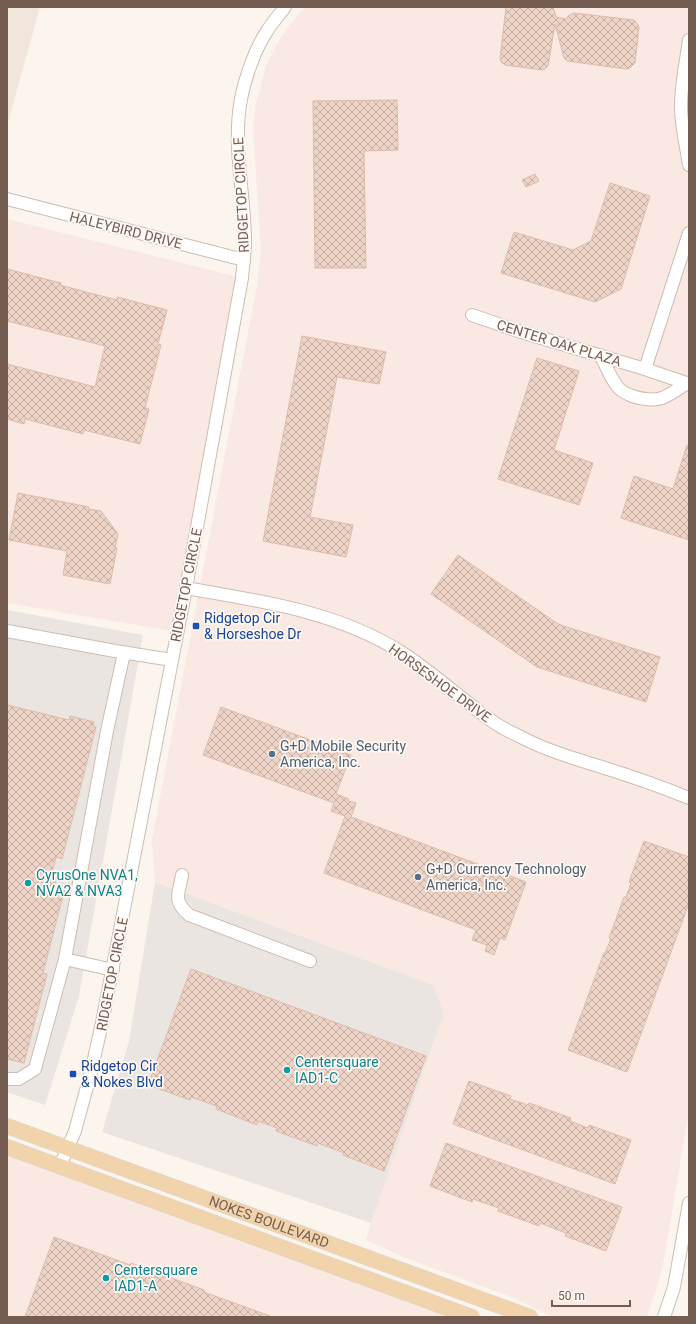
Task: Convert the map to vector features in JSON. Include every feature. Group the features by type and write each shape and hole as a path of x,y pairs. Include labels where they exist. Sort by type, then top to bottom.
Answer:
{"main road":[{"name":"NOKES BOULEVARD","path":"7,1126 530,1317"},
{"name":"NOKES BOULEVARD","path":"7,1147 472,1317"}],"street":[{"name":"RIDGETOP CIRCLE","path":"60,1166 75,1131 92,1072 113,970 186,588 242,278 245,242 238,144 240,100 253,59 266,32 285,7"},
{"path":"689,40 687,63 682,86 681,107 689,165"},
{"name":"HALEYBIRD DRIVE","path":"7,199 244,260"},
{"path":"646,369 689,233"},
{"name":"CENTER OAK PLAZA","path":"472,315 518,331 646,369 688,384"},
{"path":"601,356 618,388 626,394 644,400 662,398 688,384"},
{"name":"HORSESHOE DRIVE","path":"186,588 291,608 327,617 354,628 382,641 402,653 497,724 530,741 549,750 637,778 689,798"},
{"path":"7,631 124,653 172,660"},
{"path":"7,1079 19,1079 35,1069 65,959 107,732 124,653"},
{"path":"182,875 177,901 188,915 310,961"},
{"path":"65,959 113,970"},
{"path":"664,1317 674,1287 689,1203"}],"shaded area":[{"path":"7,7 40,7 7,126"},
{"path":"305,7 689,7 689,1110 664,1259 658,1284 647,1317 553,1317 514,1298 406,1258 366,1240 444,1013 433,985 155,882 152,840 257,285 261,249 253,126 256,104 266,66 276,46 288,27"},
{"path":"7,219 242,278 178,632 7,603"},
{"path":"7,610 143,635 79,996 45,1105 7,1092"},
{"path":"155,882 433,985 444,1013 371,1223 102,1132 129,1041"},
{"path":"7,1147 472,1317 7,1317"}],"building":[{"path":"506,7 553,7 556,17 566,19 569,15 574,13 634,20 639,27 635,63 630,68 626,69 567,61 564,58 555,24 548,66 545,69 542,70 505,65 500,59"},
{"path":"397,100 398,150 364,151 366,268 315,268 313,101"},
{"path":"535,174 539,181 526,187 522,180"},
{"path":"610,183 650,196 621,289 595,302 501,273 514,232 573,250 591,241"},
{"path":"7,269 117,300 117,297 167,310 158,344 161,345 145,408 149,409 140,444 84,430 83,434 25,419 24,424 7,419 7,364 95,387 105,346 7,321"},
{"path":"302,336 386,352 379,384 337,377 310,517 353,525 346,557 263,541"},
{"path":"537,358 579,371 554,450 593,463 579,505 498,479"},
{"path":"687,445 689,446 689,540 621,518 634,476 673,489"},
{"path":"18,493 89,507 88,509 101,511 118,534 115,548 117,548 110,584 63,575 67,551 9,540"},
{"path":"458,555 558,624 660,657 646,702 537,667 431,594"},
{"name":"CyrusOne NVA1, NVA2 & NVA3","path":"7,705 69,720 70,716 94,722 93,727 96,727 62,859 56,857 52,872 58,874 54,886 65,888 43,973 47,974 24,1063 7,1059"},
{"path":"221,707 351,755 336,794 349,799 348,801 356,803 351,817 526,882 505,940 500,938 494,955 485,951 487,945 472,940 476,930 324,873 345,816 331,811 334,803 203,755"},
{"path":"644,841 689,857 689,903 627,1072 568,1050 604,953 611,939 609,938 624,897 626,897 631,883 629,882"},
{"name":"Centersquare IAD1-C","path":"191,969 426,1056 384,1171 343,1155 344,1153 318,1143 317,1146 276,1131 277,1128 258,1121 257,1125 216,1109 217,1106 191,1097 190,1100 148,1085"},
{"path":"469,1081 511,1096 510,1099 528,1105 529,1103 571,1118 570,1121 588,1128 589,1125 631,1140 615,1184 453,1124"},
{"path":"446,1143 622,1207 606,1251 565,1236 566,1233 540,1223 539,1226 498,1211 499,1208 473,1199 472,1202 430,1186"},
{"name":"Centersquare IAD1-A","path":"54,1237 204,1290 204,1292 270,1317 25,1317"}],"place":[{"name":"Ridgetop Cir & Horseshoe Dr","path":"196,626"},
{"name":"G+D Mobile Security America, Inc.","path":"272,754"},
{"name":"G+D Currency Technology America, Inc.","path":"418,877"},
{"name":"CyrusOne NVA1, NVA2 & NVA3","path":"28,883"},
{"name":"Centersquare IAD1-C","path":"287,1070"},
{"name":"Ridgetop Cir & Nokes Blvd","path":"73,1074"},
{"name":"Centersquare IAD1-A","path":"106,1278"}]}
